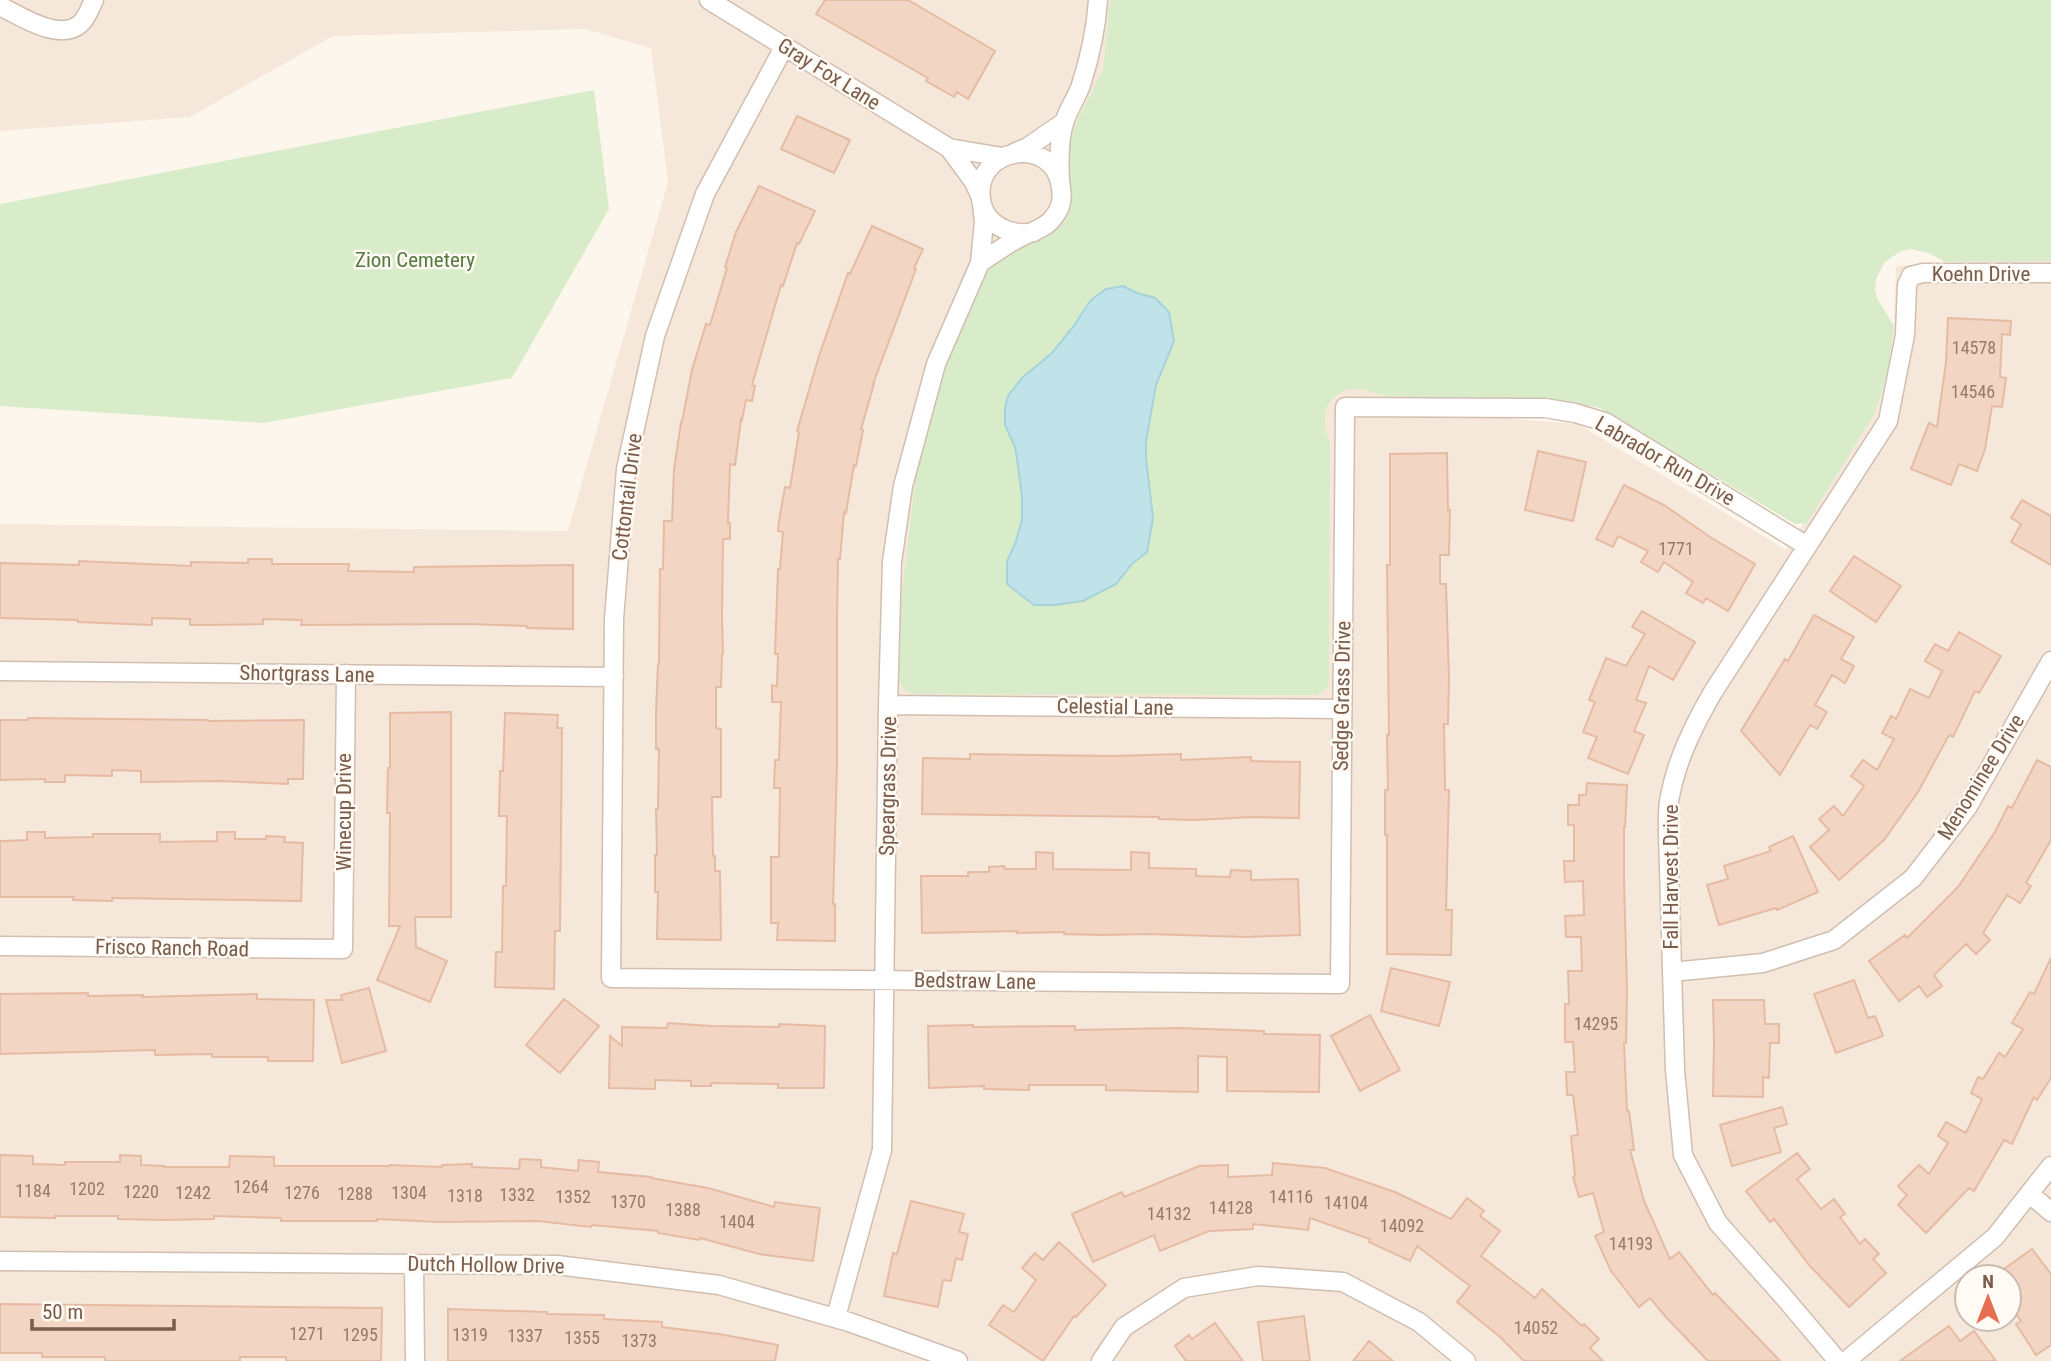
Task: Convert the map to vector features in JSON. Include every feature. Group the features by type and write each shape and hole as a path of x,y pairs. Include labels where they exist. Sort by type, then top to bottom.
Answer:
{"street":[{"path":"0,6 38,25 54,30 70,30 80,24 94,0"},
{"name":"Gray Fox Lane","path":"709,0 949,148 974,183 982,201"},
{"path":"980,263 1049,223 1057,212 1062,199 1059,170 1065,122 1090,55 1098,0"},
{"name":"Cottontail Drive","path":"611,978 614,619 626,469 654,336 705,194 784,47"},
{"path":"1034,232 1017,233 1004,230 988,217 982,201 984,177 991,166 1007,155 1028,147 1065,122"},
{"name":"Gray Fox Lane","path":"949,148 1007,155"},
{"path":"1007,155 1029,153 1042,158 1056,172 1061,185"},
{"name":"Speargrass Drive","path":"836,1317 882,1150 892,562 903,486 936,364 980,263 984,222 982,201"},
{"name":"Koehn Drive","path":"1911,276 1923,273 2051,273"},
{"name":"Fall Harvest Drive","path":"1838,1361 1717,1223 1683,1155 1675,1070 1669,798 1678,764 1694,726 1713,692 1888,421 1905,335 1907,285 1911,276"},
{"name":"Labrador Run Drive","path":"1345,407 1545,408 1605,422 1807,546"},
{"name":"Sedge Grass Drive","path":"1340,984 1345,407"},
{"name":"Menominee Drive","path":"1672,972 1763,963 1834,940 1913,878 1967,807 2051,661"},
{"name":"Shortgrass Lane","path":"0,671 614,677"},
{"name":"Winecup Drive","path":"343,949 346,674"},
{"name":"Celestial Lane","path":"888,705 1342,709"},
{"name":"Frisco Ranch Road","path":"0,946 343,949"},
{"name":"Bedstraw Lane","path":"611,978 1340,984"},
{"path":"1846,1361 1995,1237 2051,1167"},
{"path":"2030,1194 2051,1212"},
{"name":"Dutch Hollow Drive","path":"0,1261 557,1265 719,1285 836,1317 958,1361"},
{"path":"414,1264 415,1361"},
{"path":"1101,1361 1124,1327 1184,1288 1258,1276 1343,1282 1419,1322 1466,1361"}],"shaded area":[{"path":"0,0 1487,0 1512,419 1578,424 1786,550 1875,413 1887,376 1894,326 1896,266 2051,259 2051,1361 0,1361 0,524 568,531 668,182 651,48 585,29 333,36 190,117 0,131"}],"green space":[{"path":"1110,0 2051,0 2051,261 1945,262 1929,253 1910,249 1901,251 1885,262 1876,279 1875,289 1877,298 1894,326 1887,376 1875,413 1807,523 1795,524 1600,408 1551,399 1388,396 1354,389 1337,395 1327,408 1325,416 1326,433 1330,441 1329,674 1328,687 1318,695 915,694 905,691 897,677 902,592 917,464 946,366 981,280 1001,255 1032,238 1067,180 1066,159 1076,123 1103,70"},
{"name":"Zion Cemetery","path":"594,90 609,209 512,378 264,423 0,406 0,204"}],"water":[{"path":"1123,286 1155,298 1169,312 1174,341 1156,385 1146,441 1153,518 1147,552 1132,564 1116,584 1083,601 1034,605 1007,584 1007,561 1022,520 1022,496 1015,447 1005,425 1008,396 1022,378 1052,353 1091,300 1106,289"}],"building":[{"path":"825,0 908,0 995,51 968,99 957,92 954,97 926,81 928,78 816,14"},
{"path":"797,116 850,140 834,173 781,149"},
{"path":"759,186 815,211 799,244 797,243 783,286 781,285 752,385 755,386 752,401 746,400 741,419 735,465 730,464 730,539 723,539 721,687 716,687 716,728 721,729 721,797 712,797 713,856 715,871 720,871 721,940 657,939 658,892 655,892 655,855 659,749 656,749 656,712 664,521 672,521 674,470 692,370 706,324 710,325 736,232"},
{"path":"872,226 923,249 873,384 861,429 863,430 846,513 844,512 838,559 833,904 835,941 777,940 778,923 771,923 771,857 779,857 780,788 774,788 775,760 779,760 781,702 772,702 772,685 777,686 778,654 775,654 778,569 783,532 778,531 779,521 785,487 790,488 799,432 797,431 819,356 848,273 850,274"},
{"path":"1948,318 2011,321 2010,335 2002,334 2000,377 2006,378 2002,407 1992,406 1985,449 1977,471 1959,464 1951,485 1911,469 1929,423 1937,427 1946,362"},
{"path":"1538,451 1586,462 1573,521 1525,510"},
{"path":"1447,453 1449,555 1440,555 1440,584 1446,584 1449,678 1448,724 1444,724 1445,790 1449,790 1446,910 1452,910 1451,955 1387,954 1385,790 1388,790 1389,735 1387,565 1390,565 1390,454"},
{"path":"1624,485 1664,505 1755,564 1728,611 1706,598 1703,603 1686,593 1693,582 1664,562 1658,572 1641,562 1648,551 1618,536 1613,547 1596,539"},
{"path":"2022,500 2051,516 2051,565 2011,542 2021,524 2011,518"},
{"path":"1854,556 1901,586 1876,622 1830,591"},
{"path":"248,559 272,559 272,564 349,564 348,571 414,572 414,567 573,565 573,629 470,624 301,625 302,620 263,619 263,624 190,625 190,619 152,618 152,625 0,618 0,563 79,565 79,561 191,566 191,562 248,563"},
{"path":"1642,611 1695,642 1673,680 1649,666 1636,700 1646,703 1634,731 1644,735 1628,774 1588,758 1597,737 1583,732 1595,702 1589,700 1606,658 1626,666 1645,634 1632,627"},
{"path":"1814,615 1854,637 1841,659 1854,666 1845,683 1832,675 1815,705 1827,712 1817,729 1810,725 1780,775 1741,731 1785,659 1788,661"},
{"path":"1959,632 2001,656 1979,693 1975,691 1953,737 1949,735 1918,792 1884,840 1839,880 1810,847 1829,830 1819,819 1834,806 1843,816 1864,786 1851,776 1863,760 1877,770 1894,739 1882,733 1891,716 1896,719 1910,689 1929,698 1942,671 1925,661 1935,644 1948,651"},
{"path":"451,712 451,917 415,917 416,947 447,961 430,1002 377,980 400,926 389,926 390,813 387,813 390,713"},
{"path":"505,713 558,715 557,728 562,728 560,931 555,931 554,989 495,987 496,952 502,952 503,886 506,886 507,816 499,816"},
{"path":"0,720 304,720 303,779 288,779 288,784 141,782 141,771 112,770 112,776 65,775 65,782 45,782 45,779 0,780"},
{"path":"970,754 1181,754 1181,760 1251,757 1251,761 1300,762 1299,818 1195,820 1159,817 922,814 923,758 970,759"},
{"path":"2037,760 2051,767 2051,840 2026,883 2031,886 2020,903 2007,895 1983,933 1990,940 1976,954 1966,944 1934,975 1942,986 1927,997 1919,986 1899,1001 1869,961 1905,935 1907,938 1958,887 1995,832 2008,806 2012,808"},
{"path":"1587,783 1627,785 1624,827 1627,990 1624,1043 1627,1111 1634,1150 1630,1150 1644,1201 1670,1259 1679,1252 1713,1295 1715,1293 1780,1361 1708,1361 1650,1298 1639,1307 1611,1271 1595,1236 1604,1232 1593,1193 1579,1197 1573,1177 1571,1136 1578,1135 1573,1095 1567,1095 1566,1072 1575,1072 1573,1042 1565,1042 1565,1004 1569,1004 1568,971 1582,971 1581,937 1566,937 1565,916 1584,915 1583,881 1565,882 1564,861 1574,861 1574,825 1568,825 1568,805 1579,805 1579,795 1586,795"},
{"path":"27,832 45,832 45,838 93,837 93,834 160,834 160,842 217,841 217,832 235,832 235,839 285,837 284,842 303,843 301,901 112,898 112,901 73,900 74,897 0,897 0,841 27,840"},
{"path":"1793,836 1818,892 1777,910 1776,908 1719,925 1707,885 1728,879 1724,866 1771,851 1769,847"},
{"path":"1036,852 1053,853 1053,869 1131,870 1131,852 1149,853 1149,868 1196,869 1196,876 1230,877 1231,870 1251,871 1251,880 1298,879 1300,935 1100,935 1017,931 922,933 921,876 968,876 968,872 989,872 989,867 1004,866 1005,869 1036,869"},
{"path":"2051,958 2051,1078 2037,1100 2034,1097 2012,1144 2004,1140 1974,1191 1969,1188 1926,1233 1898,1205 1907,1195 1898,1186 1919,1165 1929,1174 1948,1143 1938,1136 1946,1122 1966,1133 1982,1099 1971,1093 1978,1077 1983,1079 1999,1053 2005,1057 2023,1029 2012,1023 2030,992 2034,994"},
{"path":"1391,968 1450,982 1439,1026 1381,1011"},
{"path":"1854,980 1868,1018 1875,1016 1883,1036 1836,1053 1814,994"},
{"path":"369,988 386,1051 342,1063 326,1000 342,1000 341,995"},
{"path":"88,993 88,996 143,997 257,994 257,999 314,1000 313,1061 268,1061 268,1057 212,1057 212,1054 155,1055 155,1050 0,1054 0,994"},
{"path":"564,999 599,1026 560,1073 526,1045"},
{"path":"1713,1000 1764,1000 1765,1024 1779,1024 1779,1043 1770,1043 1769,1078 1763,1077 1763,1097 1713,1096"},
{"path":"1370,1015 1400,1070 1360,1091 1331,1036"},
{"path":"668,1023 712,1026 825,1026 824,1088 778,1088 778,1084 711,1083 711,1086 691,1086 691,1081 655,1080 655,1089 609,1088 610,1036 622,1046 622,1027 667,1028"},
{"path":"928,1026 1075,1026 1075,1030 1178,1028 1320,1035 1319,1092 1227,1091 1227,1057 1198,1056 1198,1092 1106,1090 1106,1085 1029,1085 1029,1090 984,1089 984,1086 929,1088"},
{"path":"1782,1107 1787,1124 1774,1128 1781,1152 1732,1166 1720,1125"},
{"path":"1797,1153 1810,1169 1797,1179 1821,1209 1834,1199 1845,1214 1840,1217 1860,1244 1865,1239 1879,1254 1873,1259 1886,1273 1849,1307 1810,1266 1774,1219 1770,1222 1746,1191"},
{"path":"0,1155 33,1156 33,1164 65,1165 65,1162 120,1162 120,1155 141,1156 141,1165 164,1167 229,1167 230,1156 274,1157 274,1166 442,1167 472,1164 472,1167 519,1169 520,1159 541,1160 541,1167 578,1171 579,1160 599,1162 598,1172 651,1177 708,1188 774,1207 775,1202 820,1208 813,1261 759,1254 700,1238 699,1240 658,1231 538,1221 281,1221 281,1218 214,1216 214,1219 162,1220 118,1219 118,1216 0,1217"},
{"path":"1273,1163 1325,1168 1395,1192 1451,1219 1467,1198 1484,1211 1480,1216 1500,1231 1481,1256 1535,1298 1542,1289 1582,1326 1584,1324 1599,1339 1590,1348 1603,1361 1524,1361 1499,1336 1457,1302 1470,1286 1417,1246 1410,1261 1369,1242 1370,1239 1310,1218 1308,1230 1253,1224 1253,1229 1209,1231 1160,1251 1154,1235 1093,1262 1072,1214 1122,1192 1124,1197 1199,1166 1228,1165 1228,1177 1272,1175"},
{"path":"911,1201 964,1214 959,1232 968,1234 962,1260 956,1258 951,1281 943,1280 938,1307 884,1296 893,1253 897,1254"},
{"path":"1059,1242 1106,1285 1076,1317 1074,1316 1043,1361 989,1325 1003,1305 1014,1312 1036,1280 1022,1268 1035,1253 1043,1260"},
{"path":"2032,1249 2051,1274 2051,1345 2036,1355 2022,1333 2023,1263 2012,1263"},
{"path":"0,1304 382,1308 381,1361 286,1361 286,1357 240,1357 240,1361 105,1361 105,1357 42,1357 42,1353 0,1353"},
{"path":"448,1309 604,1315 604,1319 662,1322 662,1327 778,1345 775,1361 448,1361"},
{"path":"1304,1316 1310,1361 1263,1361 1258,1322"},
{"path":"1215,1323 1243,1361 1186,1361 1175,1346 1189,1335 1192,1339"},
{"path":"1949,1326 1960,1341 1975,1333 1996,1361 1900,1361"},
{"path":"1369,1341 1393,1361 1353,1361"}]}
